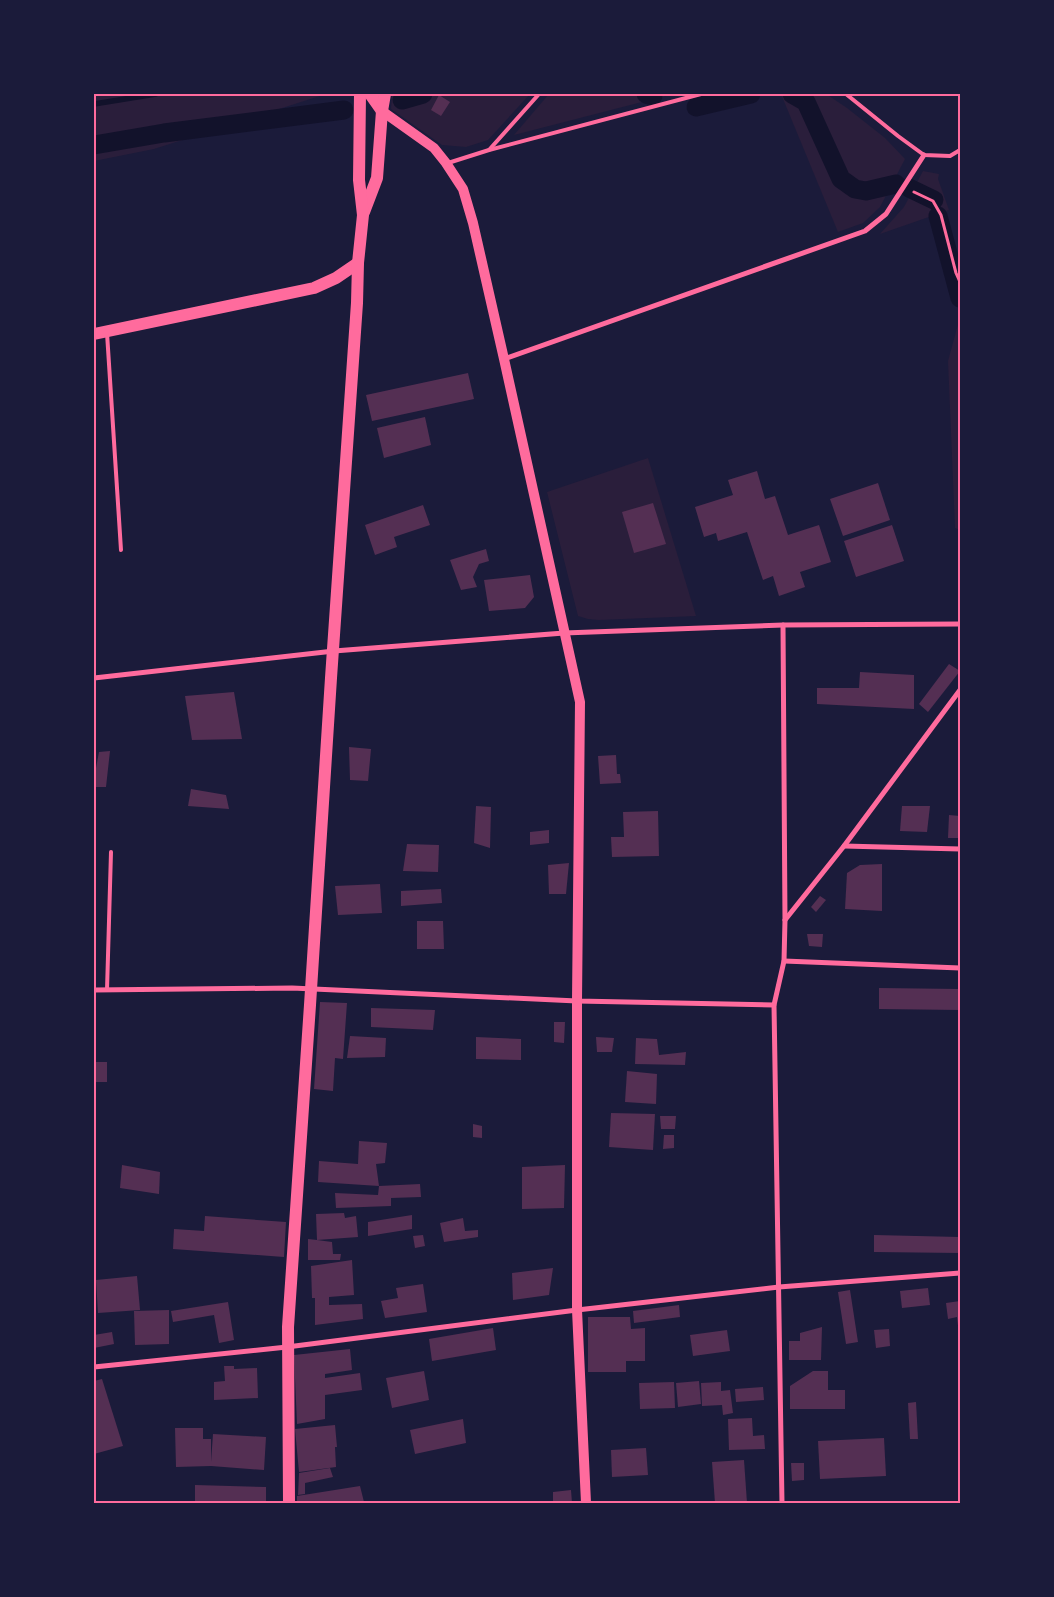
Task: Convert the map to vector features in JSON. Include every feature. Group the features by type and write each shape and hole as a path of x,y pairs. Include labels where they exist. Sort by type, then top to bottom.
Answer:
{"main road":[{"path":"289,1503 287,1347 357,303 358,263 363,215 359,180 360,94"},
{"path":"370,94 382,111 434,148 463,189 473,223 580,702 577,1002 577,1310 586,1503"},
{"path":"363,215 377,178 385,94"},
{"path":"100,333 314,288 336,278 358,263"}],"street":[{"path":"504,359 865,231 886,214 924,154"},
{"path":"94,678 334,651 564,633 783,625 960,624"},
{"path":"782,1503 774,1005 784,961 785,920 783,625"},
{"path":"785,920 844,846 960,690"},
{"path":"844,846 960,849"},
{"path":"784,961 960,968"},
{"path":"94,990 311,989 577,1002 774,1005"},
{"path":"94,1367 287,1347 577,1310 779,1287 960,1273"}],"lane":[{"path":"488,150 538,94"},
{"path":"446,163 488,150 701,94"},
{"path":"846,94 898,136 924,154 950,156 960,150"},
{"path":"100,333 120,550"},
{"path":"108,990 111,852"}],"path":[{"path":"901,189 915,192 933,201 941,215 960,282"}],"shaded area":[{"path":"94,94 326,94 154,149 94,161"},
{"path":"392,94 530,94 488,140 466,147 442,145 391,109"},
{"path":"549,94 673,94 514,135"},
{"path":"781,94 826,94 885,138 905,159 880,207 863,223 838,232"},
{"path":"923,171 939,174 938,179 949,210 880,234 904,207"},
{"path":"960,317 960,530 955,528 948,361"},
{"path":"648,458 696,616 599,620 578,616 547,492"}],"building":[{"path":"439,95 450,102 441,116 431,110"},
{"path":"468,373 474,399 372,421 366,395"},
{"path":"425,417 431,445 384,458 377,428"},
{"path":"757,471 765,499 775,496 788,535 819,525 831,562 800,572 805,587 779,596 773,576 763,580 747,532 718,541 716,533 704,537 695,507 733,495 728,480"},
{"path":"878,483 890,520 843,536 830,499"},
{"path":"653,503 666,544 634,553 622,512"},
{"path":"423,505 430,525 394,537 397,547 375,555 365,525"},
{"path":"892,525 904,561 856,577 844,541"},
{"path":"486,549 489,561 479,564 473,577 477,587 461,590 450,560"},
{"path":"530,575 534,597 525,608 489,611 484,580"},
{"path":"949,664 960,671 928,712 919,704"},
{"path":"860,672 914,675 914,709 817,704 817,688 859,688"},
{"path":"234,692 242,739 192,740 185,696"},
{"path":"349,747 371,749 368,781 350,780"},
{"path":"110,751 106,787 94,787 94,768 96,768 99,752"},
{"path":"616,755 617,774 620,774 621,783 600,784 598,756"},
{"path":"191,789 226,795 229,809 188,806"},
{"path":"476,806 491,807 490,848 474,843"},
{"path":"902,806 930,806 927,832 900,831"},
{"path":"658,811 659,856 612,857 611,837 624,837 623,812"},
{"path":"949,815 960,816 958,838 948,838"},
{"path":"549,830 549,843 530,845 530,832"},
{"path":"407,844 439,845 438,872 403,871"},
{"path":"569,863 566,894 549,894 548,865"},
{"path":"882,864 882,911 845,909 847,873 860,865"},
{"path":"380,884 382,913 338,915 335,886"},
{"path":"441,889 442,903 401,906 401,891"},
{"path":"820,896 826,900 816,912 811,907"},
{"path":"417,921 443,921 444,949 417,949"},
{"path":"807,934 823,934 822,947 809,946"},
{"path":"879,988 960,989 960,1010 879,1009"},
{"path":"320,1002 347,1003 343,1059 335,1058 333,1091 314,1089"},
{"path":"371,1008 435,1010 433,1030 371,1027"},
{"path":"554,1022 565,1022 564,1043 554,1042"},
{"path":"350,1036 386,1038 385,1057 347,1058"},
{"path":"476,1037 521,1039 521,1060 476,1059"},
{"path":"596,1037 614,1038 612,1052 597,1052"},
{"path":"636,1038 657,1039 659,1055 686,1052 685,1065 635,1064"},
{"path":"94,1062 107,1062 107,1082 94,1082"},
{"path":"627,1071 657,1074 656,1104 625,1102"},
{"path":"611,1113 655,1114 653,1150 609,1147"},
{"path":"660,1116 676,1116 675,1129 661,1129"},
{"path":"473,1124 482,1126 482,1138 473,1137"},
{"path":"664,1135 674,1135 674,1148 663,1149"},
{"path":"359,1141 387,1143 385,1163 376,1164 379,1186 318,1182 319,1161 358,1164"},
{"path":"122,1165 160,1172 159,1194 120,1188"},
{"path":"565,1165 564,1208 522,1209 522,1167"},
{"path":"420,1184 421,1197 391,1198 391,1206 336,1208 335,1193 378,1195 379,1186"},
{"path":"344,1213 345,1218 356,1216 358,1237 317,1240 316,1214"},
{"path":"412,1215 412,1229 368,1236 368,1222"},
{"path":"205,1216 286,1222 284,1257 173,1249 174,1229 204,1231"},
{"path":"463,1218 465,1231 478,1230 478,1237 444,1242 440,1223"},
{"path":"423,1235 425,1246 415,1248 413,1236"},
{"path":"874,1235 960,1237 960,1253 874,1252"},
{"path":"308,1239 332,1242 333,1254 341,1254 340,1260 308,1260"},
{"path":"352,1260 354,1295 329,1297 329,1305 362,1304 363,1319 315,1325 315,1298 312,1298 311,1266"},
{"path":"553,1268 549,1295 513,1300 512,1273"},
{"path":"137,1276 140,1310 98,1313 96,1280"},
{"path":"423,1284 427,1312 385,1318 381,1301 398,1298 396,1288"},
{"path":"928,1288 930,1305 902,1308 900,1291"},
{"path":"850,1290 858,1342 846,1344 838,1292"},
{"path":"960,1301 959,1334 957,1317 948,1319 946,1303"},
{"path":"228,1302 234,1340 219,1343 214,1315 173,1322 171,1311"},
{"path":"679,1305 680,1317 634,1323 633,1311"},
{"path":"169,1310 169,1344 135,1345 134,1311"},
{"path":"588,1317 630,1317 631,1329 645,1328 645,1361 626,1361 626,1372 588,1372"},
{"path":"822,1327 821,1360 789,1360 789,1341 800,1341 800,1333"},
{"path":"493,1328 496,1350 432,1361 429,1339"},
{"path":"889,1329 890,1346 876,1348 874,1330"},
{"path":"727,1330 730,1351 693,1356 690,1335"},
{"path":"112,1332 114,1344 94,1348 94,1335"},
{"path":"350,1349 352,1370 325,1374 325,1378 360,1373 362,1390 325,1395 325,1419 297,1424 294,1355"},
{"path":"224,1366 234,1366 234,1369 257,1368 258,1398 214,1400 214,1382 225,1381"},
{"path":"424,1371 429,1400 392,1408 386,1378"},
{"path":"813,1371 828,1371 828,1390 845,1390 845,1409 790,1409 790,1386"},
{"path":"102,1379 123,1446 94,1454 94,1381"},
{"path":"699,1381 701,1404 678,1407 676,1383"},
{"path":"674,1382 675,1408 640,1409 639,1383"},
{"path":"721,1382 721,1391 730,1390 733,1413 723,1415 722,1405 702,1406 701,1383"},
{"path":"763,1387 764,1400 736,1402 735,1389"},
{"path":"916,1402 918,1439 910,1439 908,1403"},
{"path":"752,1418 753,1436 764,1435 765,1449 729,1450 728,1419"},
{"path":"463,1419 466,1443 415,1454 410,1430"},
{"path":"335,1425 336,1467 299,1472 295,1429"},
{"path":"175,1428 203,1428 203,1439 211,1439 211,1462 213,1434 266,1437 264,1470 211,1466 176,1467"},
{"path":"884,1438 886,1476 820,1479 818,1441"},
{"path":"646,1448 648,1475 612,1477 611,1450"},
{"path":"744,1460 747,1503 715,1503 712,1462"},
{"path":"791,1463 804,1463 804,1480 792,1481"},
{"path":"330,1468 333,1477 305,1483 305,1494 298,1495 299,1473"},
{"path":"195,1485 266,1487 266,1503 195,1503"},
{"path":"360,1486 364,1502 297,1503 297,1496"},
{"path":"571,1490 572,1503 553,1503 553,1492"}],"waterway":[{"path":"94,104 156,94"},
{"path":"402,100 423,94"},
{"path":"646,94 653,96"},
{"path":"696,107 751,94"},
{"path":"792,94 806,102 841,179 855,189 866,191 896,184"},
{"path":"94,145 164,133 344,110"},
{"path":"909,188 934,200"},
{"path":"938,216 960,298"}]}
